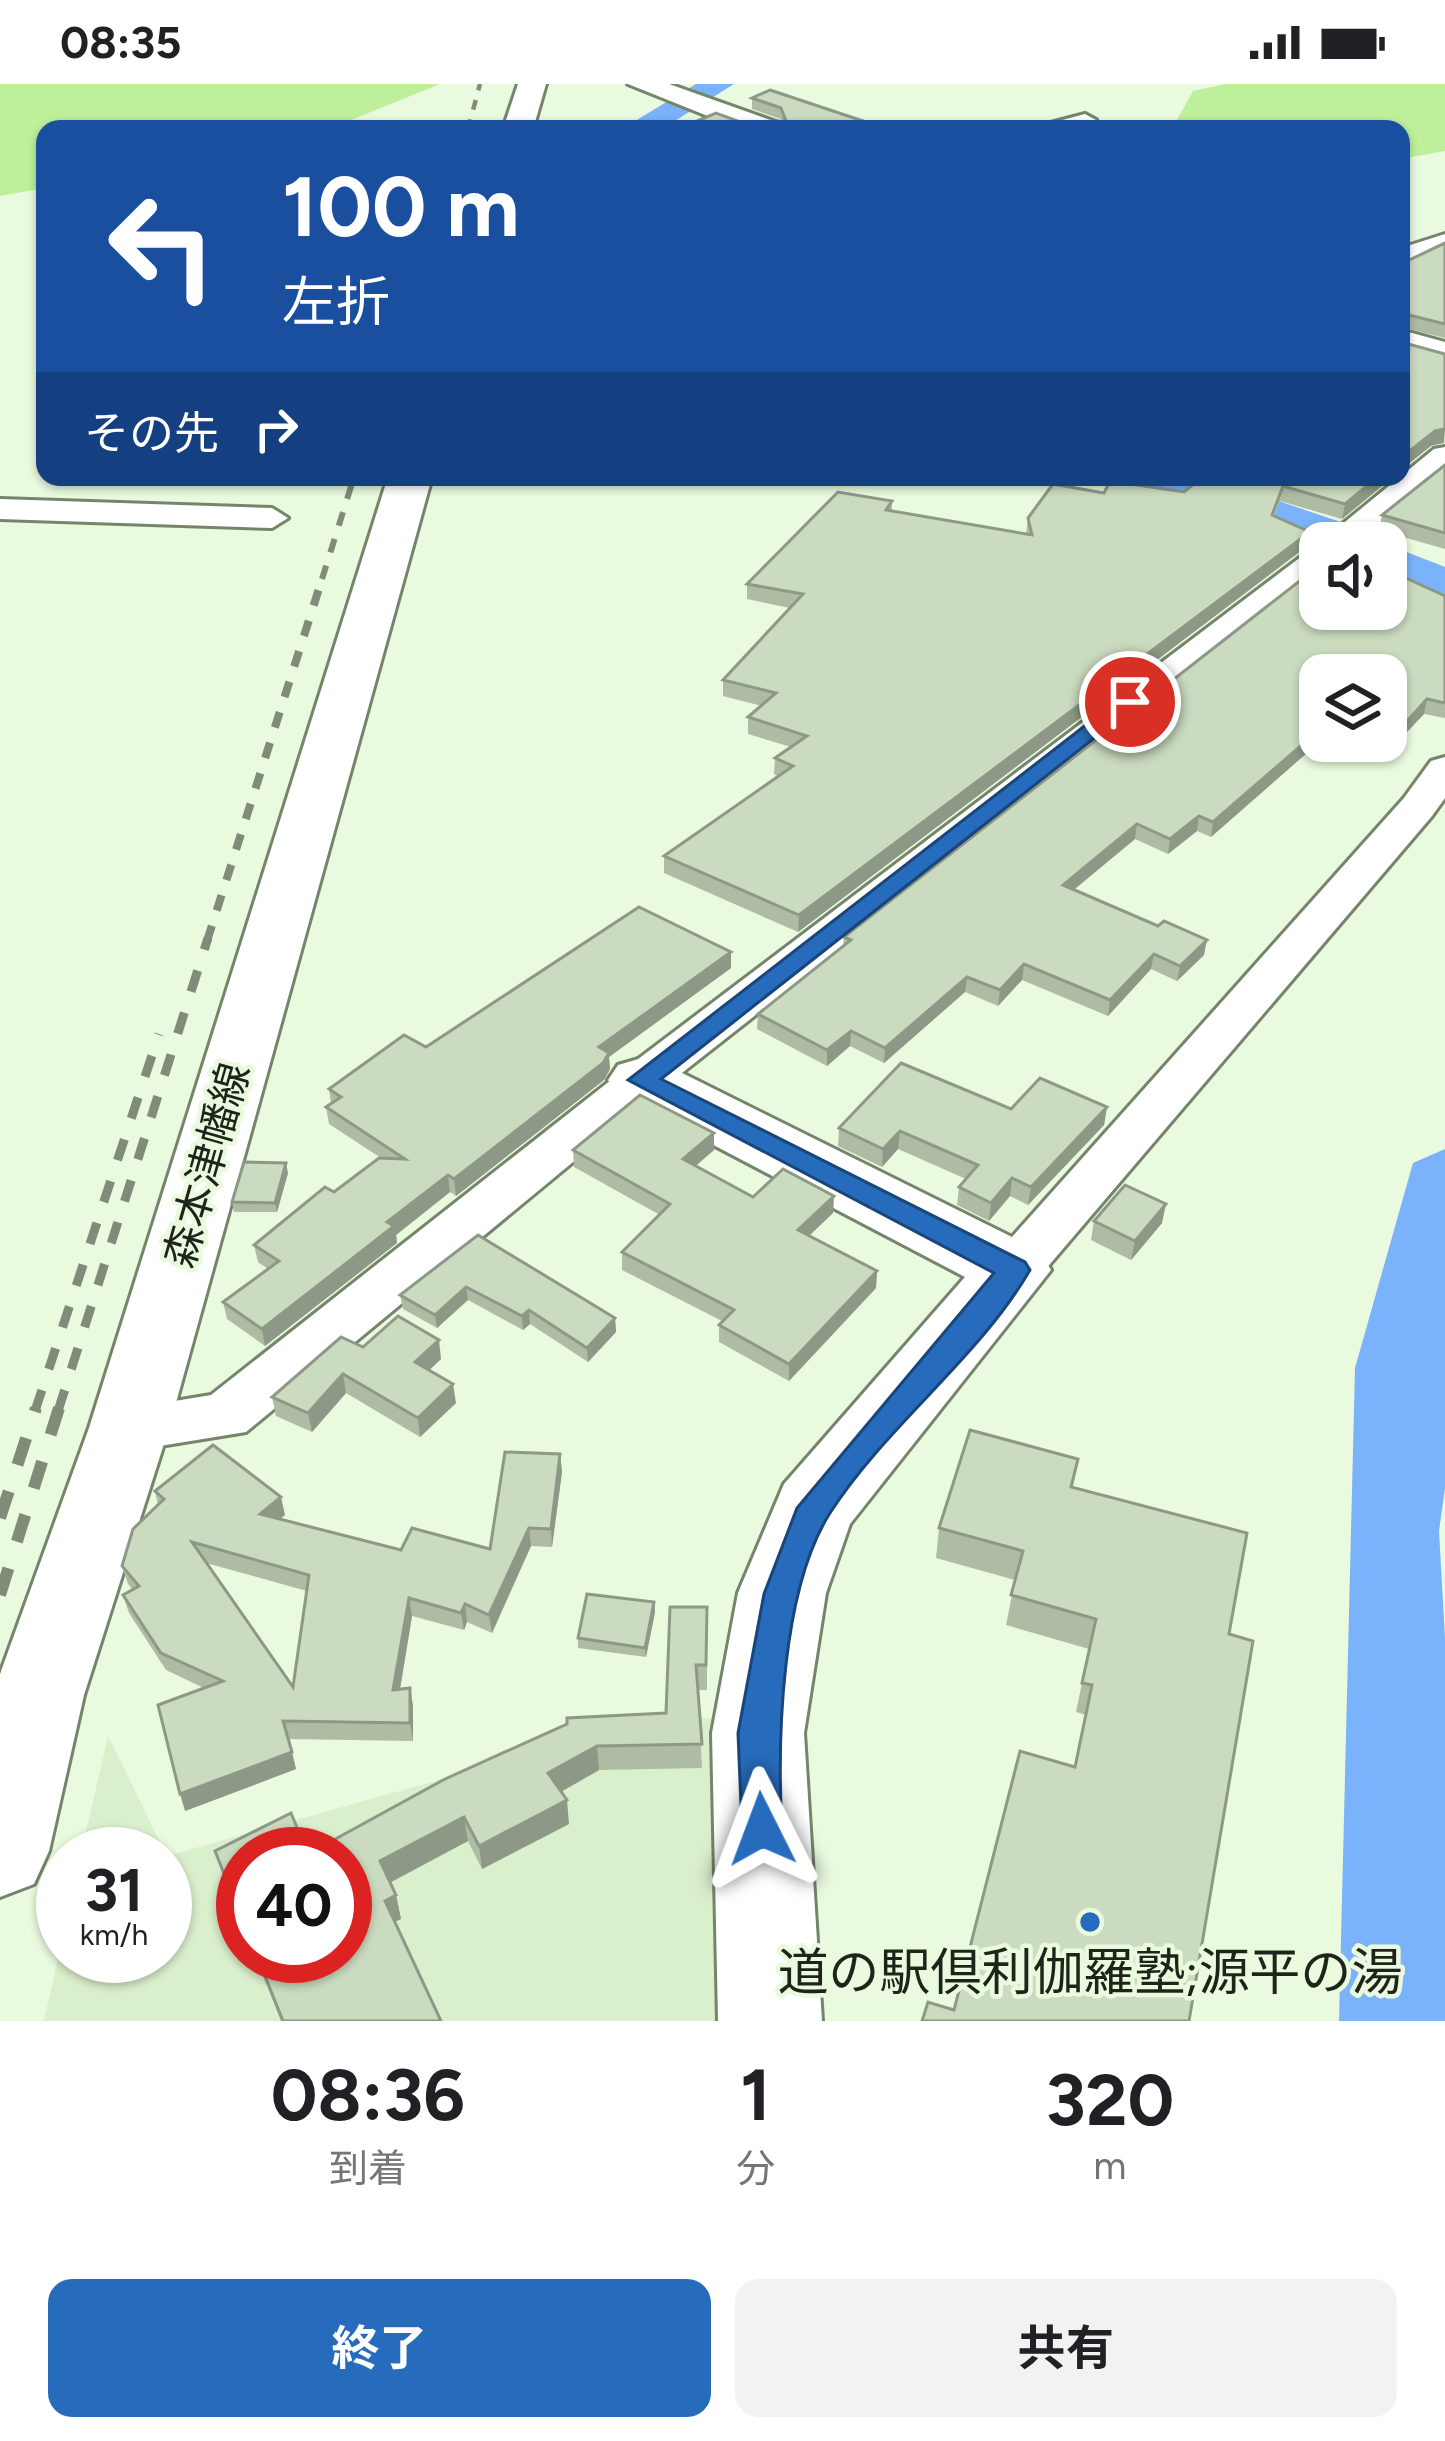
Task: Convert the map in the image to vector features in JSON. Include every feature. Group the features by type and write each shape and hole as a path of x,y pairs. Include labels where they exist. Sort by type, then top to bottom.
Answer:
{"main road":[{"path":"521,120 532,84"},
{"path":"654,88 742,120"},
{"path":"1410,344 1445,354"},
{"name":"森本津幡線","path":"0,1851 38,1695 129,1427 407,486"},
{"path":"642,1080 1014,1270 814,1508 782,1594 758,1733 770,2021"}],"street":[{"path":"1410,253 1445,242"},
{"path":"1410,483 1445,456"},
{"path":"1360,522 1406,486"},
{"path":"0,543 10,509 272,518"},
{"path":"129,1427 225,1416 642,1080 1299,570"},
{"path":"1014,1270 1418,807 1445,769"}],"shaded area":[{"path":"719,1718 736,2021 44,2021 52,1983 192,1983 192,1849 216,1842 216,1983 372,1983 372,1827 271,1827 539,1752 572,1723"},
{"path":"108,1736 153,1827 87,1827"}],"green space":[{"path":"0,84 440,84 351,120 36,120 36,190 0,196"},
{"path":"1225,84 1445,84 1445,151 1410,157 1410,120 1177,120 1193,91"}],"water":[{"path":"1445,1149 1445,1488 1439,1531 1445,1638 1445,2021 1339,2021 1355,1368 1413,1163"}],"building":[{"path":"770,90 860,120 786,120 781,108 752,98"},
{"path":"716,113 735,120 699,120"},
{"path":"1445,243 1445,324 1410,315 1410,260"},
{"path":"1410,344 1445,354 1445,429 1410,451"},
{"path":"1445,465 1445,533 1382,515"},
{"path":"1052,486 1104,493 1108,486 1184,492 1191,486 1283,486 1272,515 1299,527 1299,540 799,915 664,856 793,766 775,758 807,736 748,717 776,693 723,680 803,594 747,584 838,492 892,501 886,510 1032,535 1028,518"},
{"path":"1283,486 1367,486 1345,504"},
{"path":"1407,579 1445,596 1445,703 1427,699 1407,721 1407,654 1299,654 1299,747 1213,822 1199,816 1170,839 1137,824 1063,885 1158,926 1164,921 1207,940 1180,966 1154,954 1110,1000 1024,964 1000,990 967,977 885,1048 851,1031 827,1050 758,1014 851,940 844,937 1299,581 1299,630 1407,630"},
{"path":"639,907 731,952 599,1047 609,1053 603,1063 454,1179 448,1175 387,1222 394,1226 262,1329 223,1302 279,1261 254,1245 325,1187 334,1192 379,1158 405,1159 326,1107 341,1097 329,1089 404,1035 426,1047"},
{"path":"901,1063 1011,1109 1040,1078 1107,1107 1031,1187 1012,1178 991,1203 959,1187 978,1165 900,1131 883,1149 839,1128"},
{"path":"640,1095 714,1133 683,1159 753,1197 783,1169 834,1196 798,1230 877,1271 789,1364 719,1325 734,1310 622,1252 670,1204 573,1150"},
{"path":"244,1162 286,1163 275,1203 232,1202"},
{"path":"1125,1185 1166,1204 1135,1241 1094,1221"},
{"path":"478,1235 615,1318 587,1348 529,1310 522,1316 466,1287 435,1315 400,1295"},
{"path":"398,1316 439,1340 415,1362 453,1384 418,1418 343,1374 308,1413 272,1397 341,1337 363,1347"},
{"path":"970,1430 1078,1459 1071,1487 1247,1533 1229,1634 1253,1641 1189,2021 922,2021 928,2002 954,2010 1020,1751 1075,1767 1092,1685 1082,1683 1096,1619 1011,1595 1023,1551 939,1528"},
{"path":"213,1445 281,1497 260,1514 401,1550 412,1528 490,1549 505,1452 560,1454 551,1529 529,1528 489,1615 465,1604 461,1613 409,1598 393,1690 410,1688 410,1723 283,1721 292,1752 180,1794 158,1705 223,1681 161,1653 123,1595 139,1586 122,1566 133,1529 164,1499 155,1491","holes":["192,1542 309,1575 293,1687"]},
{"path":"587,1594 654,1602 645,1648 578,1638"},
{"path":"670,1607 707,1607 706,1665 696,1665 702,1744 597,1746 548,1773 567,1800 479,1846 464,1817 380,1861 396,1895 385,1901 441,2021 283,2021 268,1983 372,1983 372,1827 357,1827 445,1779 567,1724 567,1718 666,1713"},
{"path":"291,1813 297,1827 263,1827"}],"waterway":[{"path":"654,120 719,84"},
{"path":"1180,486 1299,524"},
{"path":"1407,569 1445,586"}],"railway":[{"path":"470,120 480,84"},
{"path":"322,579 351,486"},
{"path":"207,941 323,576"},
{"path":"58,1411 208,938"},
{"path":"35,1411 159,1034"},
{"path":"0,1518 36,1408"},
{"path":"0,1595 59,1408"}],"place":[{"name":"道の駅倶利伽羅塾;源平の湯","path":"1090,1922"}],"route":[{"path":"762,1829 758,1733 782,1594 814,1508 1014,1270 642,1080 1130,702"}]}
